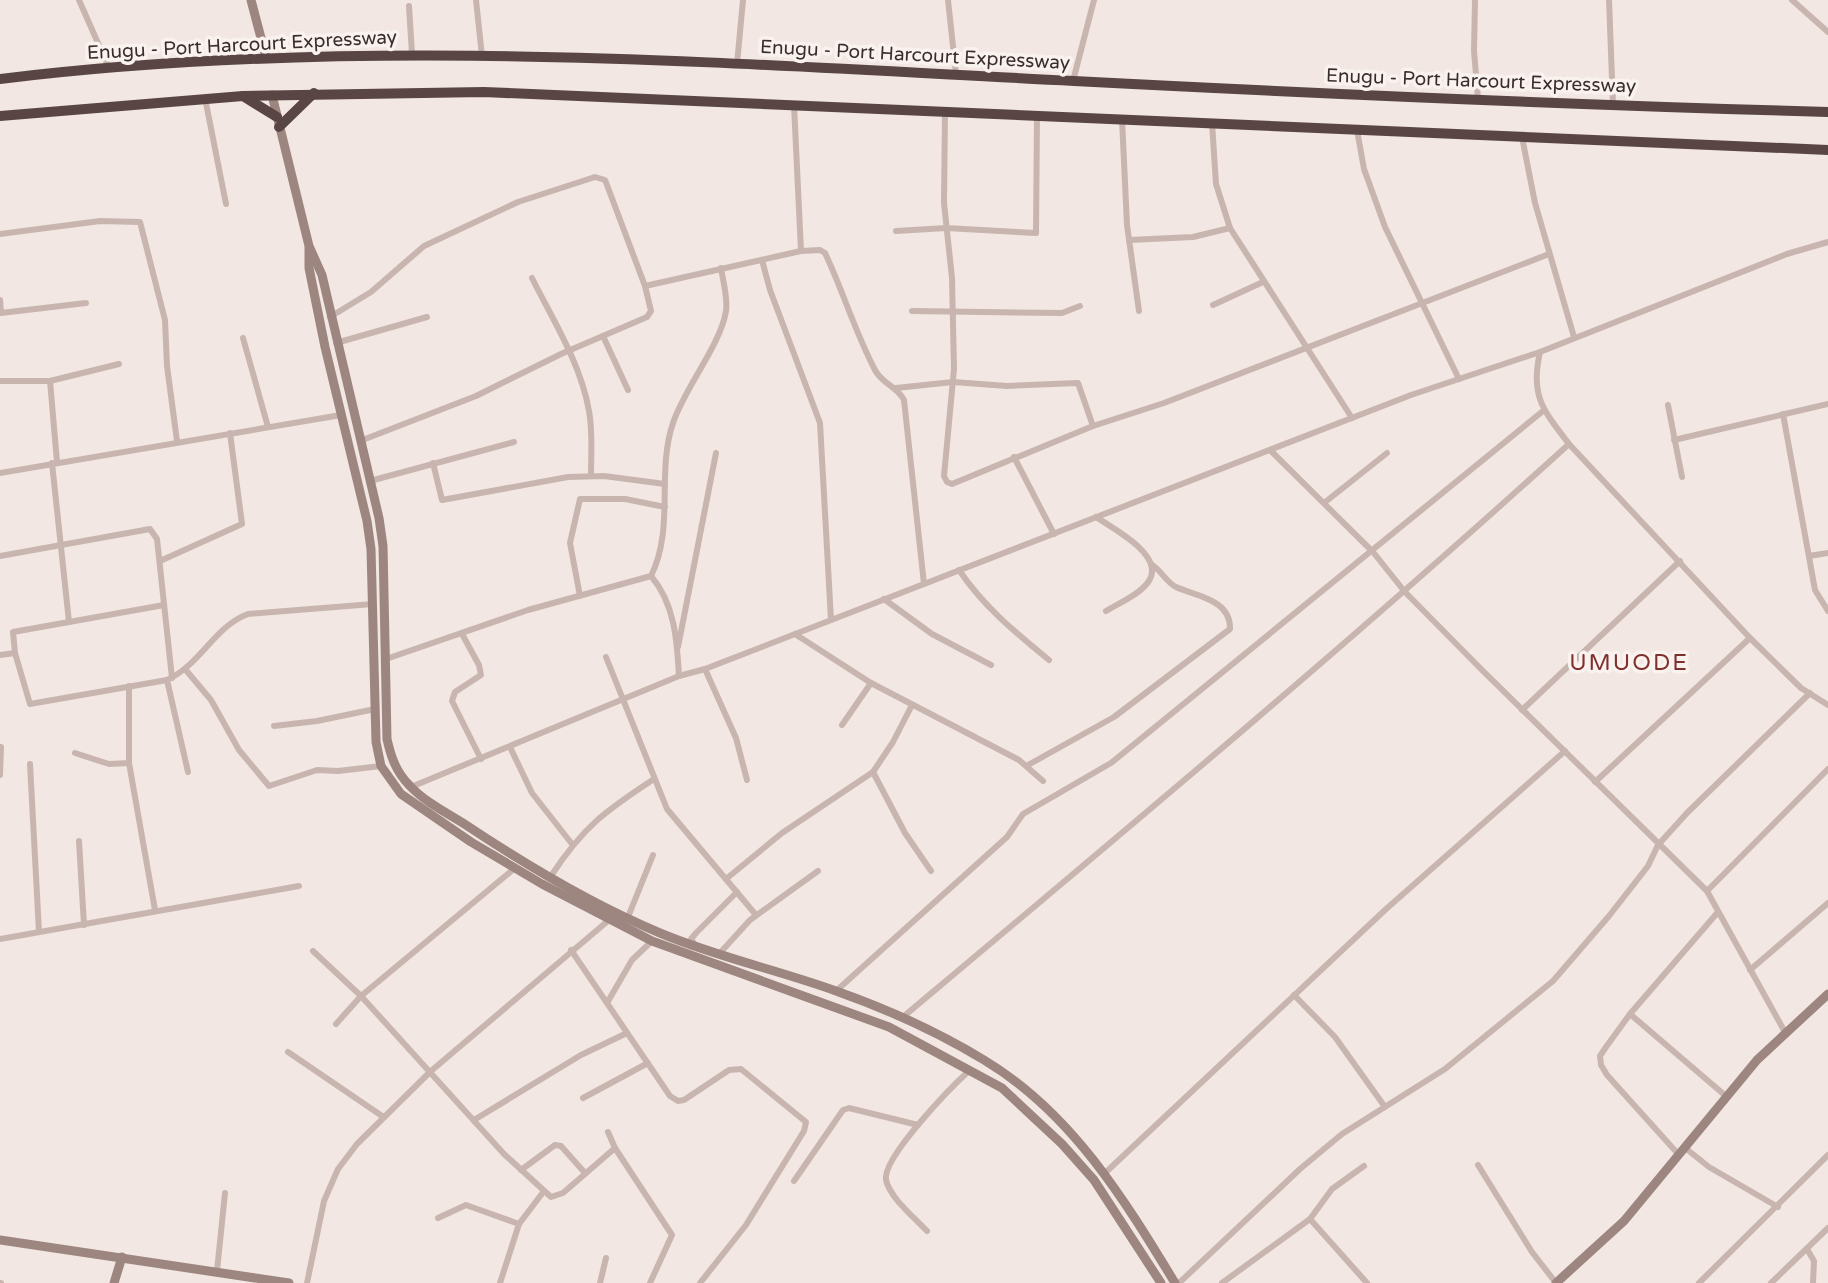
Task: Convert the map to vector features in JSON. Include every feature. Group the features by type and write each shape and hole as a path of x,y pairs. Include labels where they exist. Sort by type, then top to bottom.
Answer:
{"highway":[{"name":"Enugu - Port Harcourt Expressway","path":"0,79 265,57 412,54 737,64 1614,105 1828,112"},
{"path":"0,116 243,96 484,92 1828,150"},
{"path":"243,96 278,122 314,93"}],"main road":[{"path":"251,0 265,57"},
{"path":"272,95 309,246 321,275 370,481 383,546 387,739 392,761 411,788 480,835 660,933 836,991 902,1017 985,1061 1034,1096 1105,1173 1177,1283"},
{"path":"309,246 311,282 367,521 373,604 376,742 381,766 401,794 515,868 609,920 652,941 889,1027 1002,1088 1027,1110 1094,1180 1160,1283"},
{"path":"1556,1283 1625,1221 1757,1060 1828,994"},
{"path":"1,1243 122,1257 289,1283"},
{"path":"114,1283 122,1257"}],"street":[{"path":"79,0 109,68"},
{"path":"476,0 482,56"},
{"path":"737,64 743,0"},
{"path":"948,0 956,74"},
{"path":"1073,81 1094,0"},
{"path":"1475,0 1474,51 1478,99"},
{"path":"1609,0 1614,105"},
{"path":"1792,0 1828,32"},
{"path":"409,6 412,54"},
{"path":"205,99 226,204"},
{"path":"794,105 802,251"},
{"path":"945,112 946,228 953,311 953,382 944,476 947,482 958,482 1093,426 1164,404 1549,254"},
{"path":"896,231 946,228 1035,233 1037,116"},
{"path":"1122,120 1129,240 1139,311"},
{"path":"1212,123 1216,184 1230,228 1352,418"},
{"path":"1357,130 1364,169 1385,227 1424,302 1459,379"},
{"path":"1522,136 1535,204 1574,337"},
{"path":"330,317 371,292 424,246 518,202 595,177 605,180 645,286 650,315 476,396 360,441"},
{"path":"0,234 100,221 140,222 165,320 167,366 177,441"},
{"path":"1129,240 1193,237 1230,228"},
{"path":"411,788 679,676 705,669 1352,418 1540,352 1787,254 1828,242"},
{"path":"645,286 802,251 820,250 825,253 873,368 884,382 896,388 904,400 924,584"},
{"path":"762,260 770,290 820,423 831,620"},
{"path":"651,576 661,552 665,484 673,422 726,310 721,268"},
{"path":"532,278 569,351 589,412 591,476"},
{"path":"1213,305 1263,282"},
{"path":"0,300 0,322"},
{"path":"1,313 86,303"},
{"path":"912,312 1062,313 1080,306"},
{"path":"336,343 427,317"},
{"path":"603,336 628,390"},
{"path":"243,338 268,427"},
{"path":"1540,352 1534,384 1543,411 1569,444 1750,638 1801,688 1828,705"},
{"path":"0,380 50,381 120,364"},
{"path":"50,381 54,462 69,622"},
{"path":"896,388 953,382 1007,386 1078,383 1093,426"},
{"path":"1674,440 1828,404"},
{"path":"1668,405 1682,477"},
{"path":"836,991 1007,837 1023,814 1111,763 1543,411"},
{"path":"1783,414 1815,590 1828,611"},
{"path":"0,473 341,415"},
{"path":"160,561 242,524 230,433"},
{"path":"370,481 514,442"},
{"path":"902,1017 1405,592 1569,444"},
{"path":"1270,450 1373,552 1405,592 1707,891 1786,1034"},
{"path":"678,647 716,453"},
{"path":"1324,503 1388,453"},
{"path":"1014,457 1054,534"},
{"path":"433,463 442,500 532,481 591,476 665,484"},
{"path":"580,596 570,543 580,499 625,499 665,507"},
{"path":"1028,765 1114,717 1230,629 1228,617 1210,598 1175,587 1151,564 1138,546 1096,517"},
{"path":"0,556 150,529 158,539 169,679 188,772"},
{"path":"1809,556 1828,553"},
{"path":"1522,710 1680,561"},
{"path":"1106,611 1150,580 1151,564"},
{"path":"959,570 995,616 1049,660"},
{"path":"651,576 663,592 672,614 678,647 679,676"},
{"path":"386,659 528,610 651,576"},
{"path":"884,599 932,634 991,665"},
{"path":"164,605 13,632 15,653 27,699 35,706 169,679 185,669 233,620 248,614 373,604"},
{"path":"463,634 479,665 481,675 455,692 452,701 481,759"},
{"path":"795,634 871,683 1028,765 1043,781"},
{"path":"1595,782 1750,638"},
{"path":"0,655 15,653"},
{"path":"606,657 667,809 756,915"},
{"path":"185,669 211,700 239,750 269,786 317,770 344,771 381,766"},
{"path":"705,669 736,738 747,780"},
{"path":"842,725 871,683"},
{"path":"129,686 129,763 155,910"},
{"path":"1177,1283 1300,1169 1342,1134 1445,1069 1553,981 1648,866 1658,845 1811,693"},
{"path":"726,880 782,833 873,772 893,742 912,705"},
{"path":"274,726 317,721 375,709"},
{"path":"0,775 1,747"},
{"path":"510,747 532,793 572,844"},
{"path":"1105,1173 1294,995 1497,809 1565,751"},
{"path":"75,754 109,764 129,763"},
{"path":"30,764 39,932"},
{"path":"1707,891 1828,769"},
{"path":"873,772 905,833 931,871"},
{"path":"551,876 572,844 618,802 654,779"},
{"path":"79,841 84,925"},
{"path":"628,917 653,855"},
{"path":"336,1024 360,996 515,868"},
{"path":"719,954 756,915 818,871"},
{"path":"0,939 299,886"},
{"path":"695,945 691,939 737,892"},
{"path":"1751,970 1828,903"},
{"path":"1718,912 1630,1014 1600,1056 1601,1065 1682,1151 1777,1207"},
{"path":"307,1283 324,1201 338,1169 382,1116 571,950 609,920"},
{"path":"607,1003 632,960 652,941"},
{"path":"571,950 670,1096 684,1101 729,1070 741,1069 806,1122 804,1131 746,1225 700,1283"},
{"path":"313,951 360,996 521,1170 551,1197 558,1196 615,1148"},
{"path":"1294,995 1335,1037 1385,1107"},
{"path":"1630,1014 1727,1097"},
{"path":"474,1121 581,1055 627,1033"},
{"path":"288,1052 382,1116"},
{"path":"583,1098 648,1063"},
{"path":"927,1231 889,1187 886,1178 888,1168 941,1096 971,1069"},
{"path":"794,1181 844,1110 849,1108 918,1125"},
{"path":"608,1132 615,1148 672,1235 650,1283"},
{"path":"521,1170 555,1145 561,1146 585,1173"},
{"path":"1699,1283 1828,1155"},
{"path":"1478,1165 1532,1252 1556,1283"},
{"path":"1223,1283 1310,1220 1332,1189 1364,1166"},
{"path":"500,1283 519,1224 544,1191"},
{"path":"217,1271 225,1193"},
{"path":"438,1218 466,1205 519,1224"},
{"path":"1310,1220 1367,1283"},
{"path":"1771,1283 1828,1228"},
{"path":"1807,1249 1814,1261 1813,1283"},
{"path":"600,1283 606,1258"}],"district":[{"name":"UMUODE","path":"1629,663"}]}
